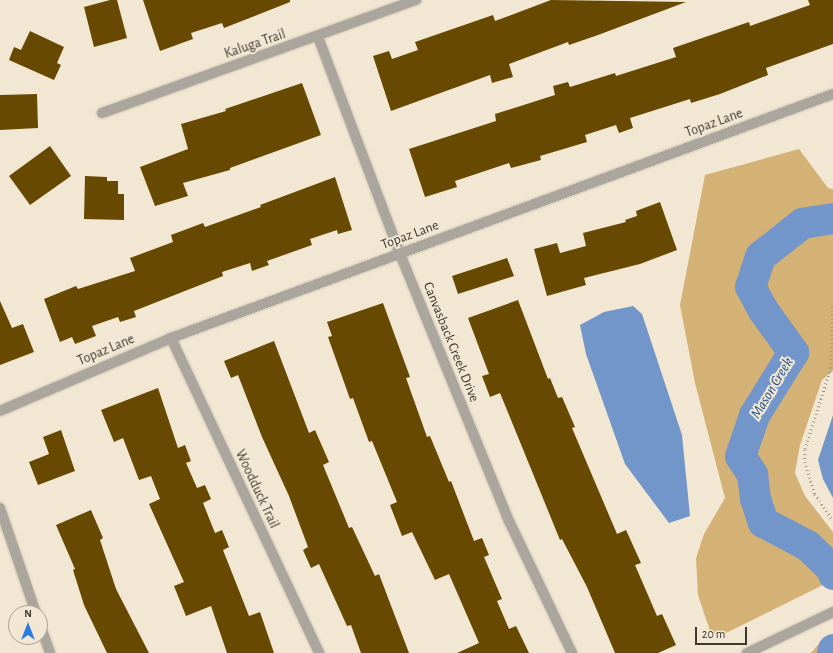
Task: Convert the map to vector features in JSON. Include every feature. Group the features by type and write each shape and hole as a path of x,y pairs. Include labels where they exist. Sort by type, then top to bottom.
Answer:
{"street":[{"name":"Kaluga Trail","path":"102,113 318,37 416,0"},
{"name":"Canvasback Creek Drive","path":"318,37 400,254 510,523 572,653"},
{"name":"Topaz Lane","path":"0,411 170,338 833,94"},
{"name":"Woodduck Trail","path":"170,338 319,653"},
{"path":"0,508 33,605"},
{"path":"747,653 833,612"}],"path":[{"path":"833,307 831,368 805,450 805,462 808,478 815,494 833,521"}],"shaded area":[{"path":"799,149 828,188 833,189 833,371 822,380 800,445 795,473 805,496 833,532 833,580 724,634 711,634 698,595 696,558 704,534 725,498 695,383 680,305 705,175"},
{"path":"833,635 833,653 811,653 821,641"}],"water":[{"path":"633,306 642,314 682,435 690,516 669,523 625,464 586,354 580,325 604,312"},
{"path":"833,415 833,498 823,479 818,460"}],"building":[{"path":"110,0 117,0 127,38 94,47 84,7"},
{"path":"143,0 290,0 290,2 224,28 222,23 191,33 193,39 160,51"},
{"path":"551,0 686,2 598,35 569,45 568,42 509,64 513,77 492,83 490,75 391,111 373,56 389,51 392,59 418,50 415,42 493,15 495,21"},
{"path":"808,0 833,0 833,44 766,68 768,75 720,94 691,103 690,99 630,118 633,128 619,133 616,125 585,135 587,142 540,156 541,160 511,168 509,163 455,181 457,187 425,197 409,149 496,121 495,114 555,95 553,86 568,82 570,87 615,73 616,76 676,57 673,48 749,22 750,26 810,5"},
{"path":"30,31 64,47 57,63 61,65 54,80 9,60 14,47 21,50"},
{"path":"302,83 321,135 230,168 230,170 183,183 188,196 155,206 140,167 188,149 181,124 226,111 225,109"},
{"path":"37,94 38,128 0,130 0,95"},
{"path":"50,146 71,176 30,205 9,176"},
{"path":"85,176 107,177 107,181 118,181 118,194 124,194 124,220 84,219"},
{"path":"335,177 352,230 338,234 337,230 310,239 312,245 267,261 269,265 252,271 250,263 222,272 223,276 134,311 136,317 120,322 118,317 92,326 96,336 75,344 72,337 60,342 44,299 76,286 78,289 135,271 130,258 173,242 171,235 203,223 205,227 261,207 260,205"},
{"path":"660,202 677,250 640,264 584,278 586,285 547,296 534,249 557,243 560,253 586,246 583,233 626,222 625,220 637,216 636,211"},
{"path":"507,258 514,276 458,294 452,276"},
{"path":"518,300 548,379 550,378 558,398 562,397 575,427 572,428 617,534 626,530 641,563 635,565 657,616 662,614 676,645 658,653 615,653 587,587 562,539 560,540 500,393 490,397 482,376 489,374 468,318"},
{"path":"0,301 12,328 23,324 34,352 0,365"},
{"path":"383,303 410,377 406,378 427,437 430,436 449,482 451,481 474,541 482,538 489,555 484,557 502,599 497,601 509,629 516,626 529,653 457,653 479,643 449,574 435,580 412,532 402,536 390,505 397,502 372,441 369,442 353,398 350,399 328,337 332,336 327,322"},
{"path":"274,341 309,433 315,430 329,462 323,465 349,528 352,527 375,576 379,574 409,653 361,653 351,625 347,626 319,564 311,568 303,550 308,547 289,496 262,437 238,375 231,378 224,361"},
{"path":"158,388 178,448 185,445 191,461 186,463 197,488 205,485 211,499 203,503 215,533 222,530 229,547 223,550 249,616 260,612 274,653 227,653 211,606 186,616 174,586 184,582 149,504 160,499 151,476 139,480 123,438 114,442 101,410"},
{"path":"61,430 75,471 38,485 29,462 49,454 43,437"},
{"path":"91,510 103,538 100,540 116,589 149,653 107,653 84,605 73,570 75,569 56,525"}],"waterway":[{"name":"Mason Creek","path":"833,218 802,223 760,256 750,286 763,310 793,352 754,415 740,456 752,474 755,498 763,522 807,545 832,569 833,574"},
{"name":"Mason Creek","path":"832,653 833,649"}]}
